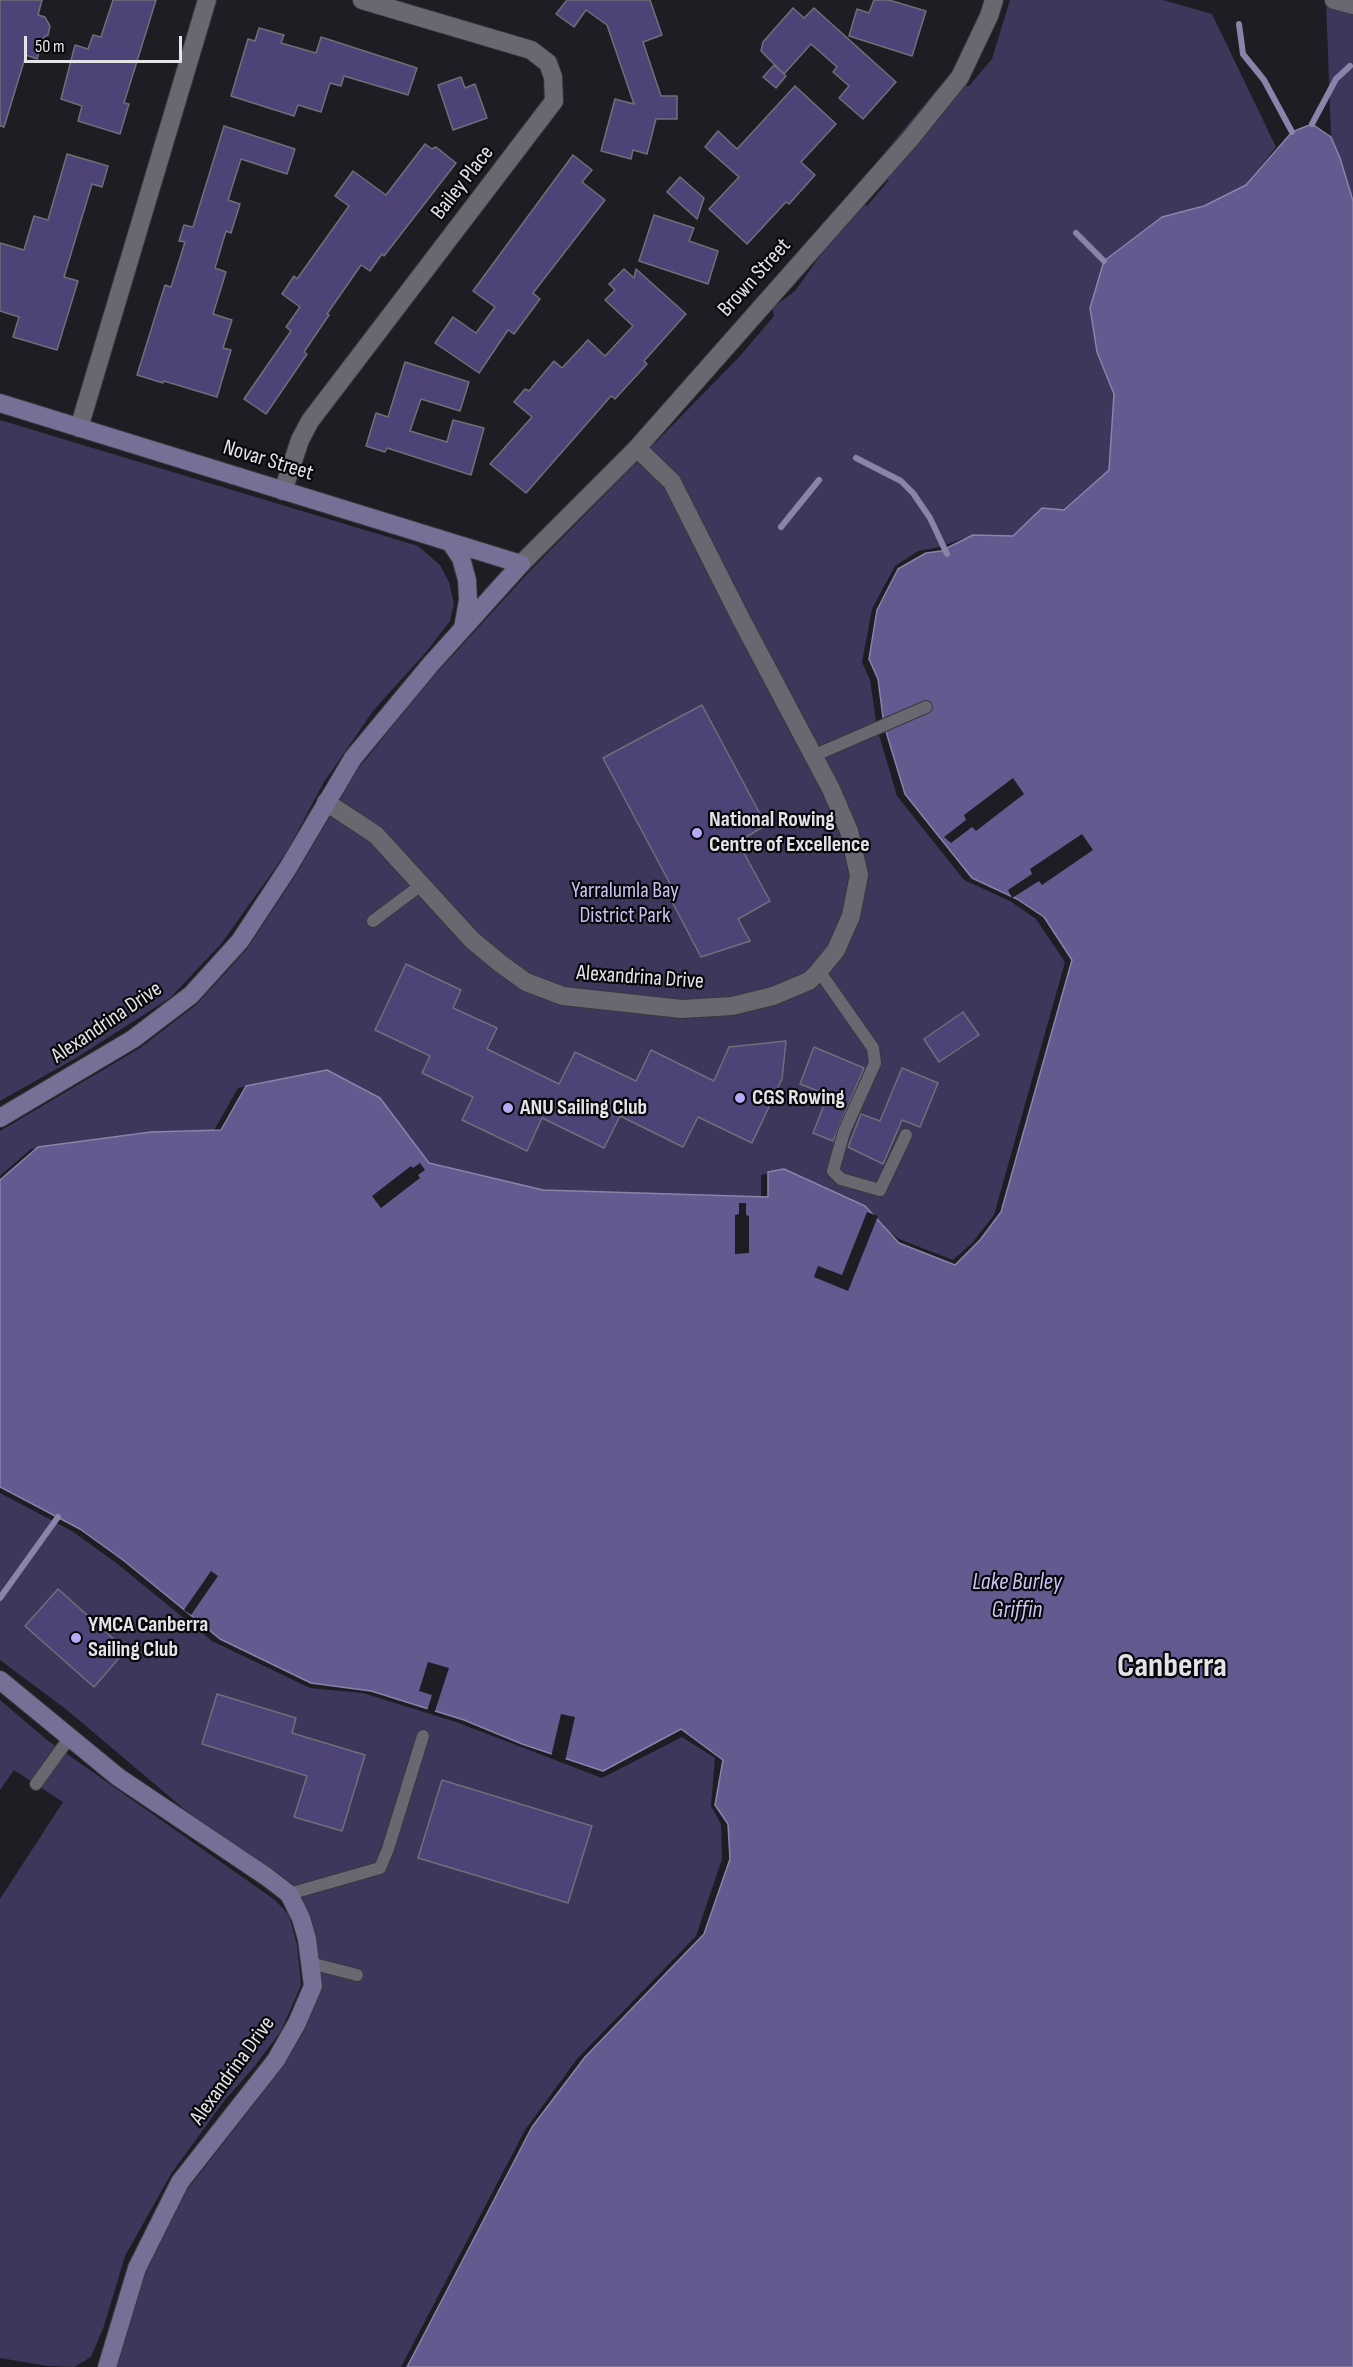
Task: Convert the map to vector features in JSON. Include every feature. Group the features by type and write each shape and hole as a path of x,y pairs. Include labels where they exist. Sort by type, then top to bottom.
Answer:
{"main road":[{"name":"Novar Street","path":"0,403 521,564"},
{"path":"450,543 461,558 467,580 468,600 463,628"},
{"name":"Alexandrina Drive","path":"0,1118 133,1039 190,995 240,941 288,868 353,758 431,664 521,564"},
{"name":"Alexandrina Drive","path":"0,1680 118,1777 289,1894 301,1918 307,1939 313,1986 297,2023 276,2060 180,2182 137,2268 107,2367"}],"street":[{"path":"79,428 207,0"},
{"name":"Bailey Place","path":"284,491 296,450 310,421 554,101 554,77 548,63 531,50 362,0"},
{"name":"Brown Street","path":"521,564 637,448 910,139 960,77 994,0"},
{"path":"1334,0 1353,6"},
{"name":"Alexandrina Drive","path":"326,802 376,836 472,940 501,964 526,982 563,996 682,1009 732,1006 773,996 809,981 819,971 836,950 852,916 859,875 849,831 831,789 672,482 637,448"}],"lane":[{"path":"813,756 926,707"},
{"path":"373,921 421,885"},
{"path":"819,971 873,1048 875,1062 844,1132 832,1171 841,1179 880,1190 906,1135"},
{"path":"289,1894 380,1868 423,1736"},
{"path":"36,1784 69,1737"},
{"path":"310,1963 357,1975"}],"green space":[{"name":"Yarralumla Bay District Park","path":"1010,0 1163,0 1212,14 1276,147 1246,185 1204,206 1162,217 1097,352 1114,394 1109,470 1064,510 1042,508 1013,536 973,535 940,547 918,551 895,566 872,609 862,662 870,680 877,728 897,796 964,880 1010,901 1036,919 1065,962 994,1215 972,1243 953,1260 899,1239 858,1208 776,1172 761,1175 761,1199 537,1195 426,1169 319,1073 238,1088 213,1132 144,1134 31,1149 0,1176 0,1131 140,1048 197,1004 247,949 295,876 357,770 434,676 528,573 740,356 774,316 772,308 795,291 834,236 864,203 867,206 888,181 885,152 943,82 969,86 992,59"},
{"path":"1326,0 1353,0 1353,201 1331,137"},
{"path":"0,420 418,546 440,565 449,582 454,603 450,621 427,651 373,711 324,782 286,853 221,944 170,998 76,1058 0,1101"},
{"path":"0,1493 72,1531 115,1562 212,1641 310,1688 363,1693 456,1722 602,1778 682,1737 715,1758 711,1806 721,1824 722,1859 696,1936 577,2059 525,2130 401,2367 115,2367 143,2275 187,2190 282,2068 304,2031 319,1993 314,1946 274,1885 67,1710 0,1660"},
{"path":"0,1700 47,1740 275,1900 289,1915 297,1945 301,1985 281,2031 224,2101 171,2174 125,2256 104,2326 91,2357 74,2367 47,2366 0,2358 0,1899 63,1802 14,1770 0,1790"}],"water":[{"name":"Lake Burley Griffin","path":"1312,124 1331,137 1353,201 1353,2367 407,2367 532,2127 585,2057 704,1934 730,1859 728,1824 715,1805 723,1760 681,1729 603,1771 522,1744 464,1720 371,1691 311,1683 220,1639 123,1560 80,1529 0,1487 0,1180 38,1147 151,1132 221,1130 246,1086 327,1070 380,1098 429,1163 543,1190 768,1197 768,1172 784,1169 865,1206 899,1243 955,1265 980,1240 1001,1212 1072,960 1044,917 1017,899 972,878 905,794 884,725 878,679 869,659 877,610 898,569 926,553 941,551 973,535 1013,536 1042,508 1064,510 1109,470 1114,394 1097,352 1090,308 1104,261 1162,217 1204,206 1246,185 1292,132"}],"pier":[{"path":"1013,778 1024,794 976,831 972,827 951,843 944,837 966,820 964,815"},
{"path":"1082,834 1093,850 1042,885 1039,881 1012,898 1008,890 1032,874 1030,869"},
{"path":"420,1163 425,1170 418,1175 420,1178 381,1208 372,1196 411,1166 413,1168"},
{"path":"739,1203 746,1203 746,1215 749,1216 749,1253 735,1254 735,1215 739,1214"},
{"path":"867,1212 878,1216 848,1291 814,1277 818,1266 842,1275"},
{"path":"211,1571 218,1576 191,1615 184,1610"},
{"path":"428,1662 449,1668 434,1714 427,1711 432,1695 419,1691"},
{"path":"561,1714 575,1717 565,1761 551,1757"}],"building":[{"path":"0,0 42,0 38,15 45,17 50,26 37,59 26,55 4,127 0,126"},
{"path":"113,0 156,0 124,103 129,104 120,134 78,121 82,106 61,99 75,45 88,49 93,35 101,37"},
{"path":"567,0 650,0 662,35 643,42 661,96 677,96 677,119 656,119 647,154 633,150 631,159 601,151 615,99 634,104 607,25 586,10 574,27 556,14"},
{"path":"874,0 889,0 926,11 912,56 849,36 857,9 869,13"},
{"path":"793,8 804,18 814,8 896,82 863,119 839,98 849,86 833,72 837,67 811,44 784,74 761,51 763,42"},
{"path":"259,28 284,35 281,43 316,53 321,37 417,68 408,95 344,76 341,86 330,83 321,112 298,105 294,116 231,96 248,39 255,41"},
{"path":"774,65 786,76 776,88 763,77"},
{"path":"461,77 465,88 475,84 487,118 453,130 438,85"},
{"path":"795,86 836,124 801,162 815,175 789,204 786,202 747,244 709,209 739,177 705,147 718,131 737,149"},
{"path":"224,126 295,149 287,174 241,159 228,200 240,204 231,233 226,231 215,268 226,272 213,314 232,320 223,348 231,350 217,397 137,375 165,285 171,287 185,242 179,241 184,225 193,227"},
{"path":"425,144 432,149 436,147 456,163 384,256 382,254 370,271 361,265 327,314 329,315 304,352 307,354 266,414 244,399 291,331 286,327 300,307 282,294 294,276 297,279 349,206 335,196 353,171 386,195"},
{"path":"67,154 108,166 102,187 92,184 64,277 78,281 57,350 13,337 19,317 0,311 0,243 24,250 34,216 48,220"},
{"path":"573,155 592,170 582,182 605,200 533,293 540,299 514,334 508,330 479,373 435,343 453,317 476,333 495,307 473,291"},
{"path":"680,177 704,198 697,219 667,192"},
{"path":"654,215 694,228 689,241 718,251 708,284 639,261"},
{"path":"624,269 634,278 636,269 686,314 644,361 647,364 615,399 611,396 526,493 490,464 532,417 514,402 525,389 529,391 554,361 562,368 588,340 605,356 633,326 605,300 615,290 609,284"},
{"path":"405,362 469,382 460,411 421,399 410,431 447,442 453,420 484,428 471,475 387,448 385,452 366,446 376,413 388,417"},
{"name":"National Rowing Centre of Excellence","path":"702,705 766,825 738,842 770,901 738,919 750,941 701,957 669,896 675,893 603,758"},
{"path":"406,964 461,990 453,1008 497,1028 487,1049 559,1084 575,1052 636,1081 651,1050 714,1081 729,1047 786,1041 782,1079 752,1143 698,1117 683,1147 620,1116 604,1148 542,1118 527,1151 462,1120 473,1097 422,1073 430,1056 375,1030"},
{"path":"963,1012 979,1035 939,1062 924,1039"},
{"path":"814,1047 864,1068 833,1141 813,1133 828,1095 800,1084"},
{"path":"902,1068 938,1083 920,1127 902,1120 883,1164 848,1147 861,1114 880,1121"},
{"name":"YMCA Canberra Sailing Club","path":"58,1589 126,1650 94,1687 25,1626"},
{"path":"217,1694 296,1718 292,1733 365,1755 342,1831 294,1817 307,1776 202,1744"},
{"path":"442,1780 592,1826 568,1903 418,1858"}],"waterway":[{"path":"1239,24 1243,54 1264,80 1292,132"},
{"path":"1312,124 1336,79 1350,66"},
{"path":"1076,233 1104,261"},
{"path":"856,458 901,481 913,493 930,518 947,554"},
{"path":"781,527 819,480"},
{"path":"0,1598 58,1517"}],"place":[{"name":"National Rowing Centre of Excellence","path":"697,833"},
{"name":"CGS Rowing","path":"740,1098"},
{"name":"ANU Sailing Club","path":"508,1108"},
{"name":"YMCA Canberra Sailing Club","path":"76,1638"}],"district":[{"name":"Canberra","path":"1172,1667"}]}
